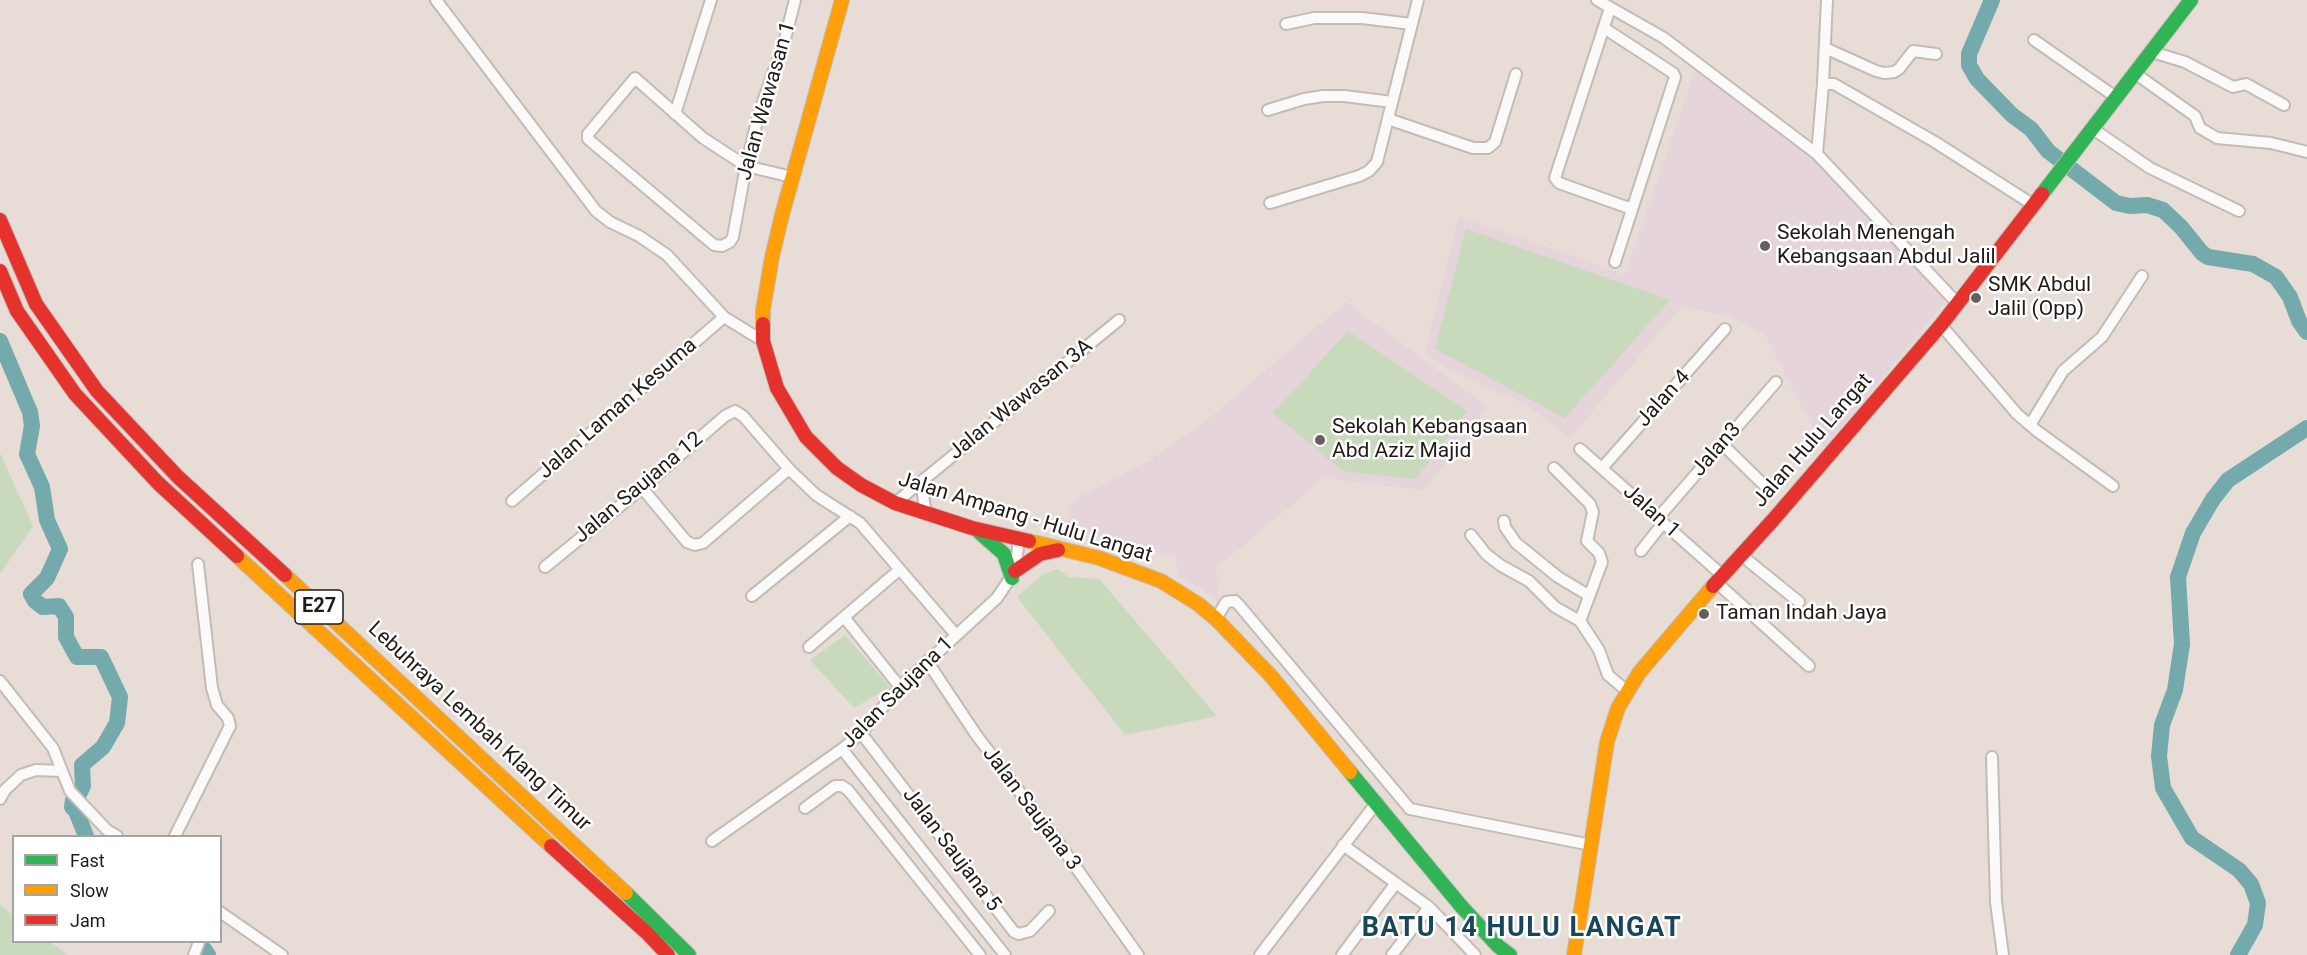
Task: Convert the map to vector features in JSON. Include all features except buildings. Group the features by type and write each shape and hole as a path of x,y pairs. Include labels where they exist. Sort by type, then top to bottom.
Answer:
{"main road":[{"name":"Jalan Ampang - Hulu Langat","path":"842,0 792,177 766,287 763,310 763,341 777,388 806,437 837,468 861,485 895,503 972,528 1099,558 1161,581 1198,604 1216,619 1270,676 1377,802 1461,906 1498,946 1510,955"},
{"name":"Jalan Hulu Langat","path":"1574,955 1607,742 1618,708 1628,692 1647,663 1719,578 1941,325 2191,0"},
{"name":"Lebuhraya Lembah Klang Timur","path":"0,220 36,304 97,391 178,477 482,757 689,955"},
{"name":"Lebuhraya Lembah Klang Timur","path":"0,271 17,311 75,394 158,483 469,772 647,933 668,955"},
{"path":"972,528 989,539 1004,554 1013,575 1040,554 1063,549"},
{"path":"1562,955 1576,939"},
{"path":"1498,946 1521,955"}],"street":[{"path":"436,0 596,211 610,222 639,236 667,255 724,317 763,341"},
{"path":"711,0 675,114 703,138 746,166 792,177"},
{"name":"Jalan Wawasan 1","path":"675,114 635,78 588,134 588,139 714,245 722,246 730,242 733,237 746,166 759,113 785,39 795,0"},
{"path":"1270,202 1359,176 1369,171 1377,162 1418,0"},
{"path":"1597,0 1664,38 1817,154 1958,304"},
{"path":"1817,154 1827,0"},
{"path":"1610,8 1555,178 1559,183 1632,208"},
{"path":"1286,24 1314,18 1362,18 1412,24"},
{"path":"1604,28 1674,75 1615,262"},
{"path":"2034,39 2117,98"},
{"path":"1825,48 1884,73 1899,69 1912,51 1936,54"},
{"path":"2152,52 2185,62 2233,87 2246,84 2284,105"},
{"path":"1388,118 1473,148 1488,148 1495,142 1516,74"},
{"path":"2136,74 2194,116 2200,128 2217,138 2271,143 2307,152"},
{"path":"1823,84 1834,84 1935,142 2034,206"},
{"path":"1268,111 1304,99 1323,96 1344,96 1392,102"},
{"path":"2093,129 2150,168 2239,211"},
{"path":"2030,425 2063,371 2102,337 2142,276"},
{"name":"Jalan Laman Kesuma","path":"512,501 724,317"},
{"name":"Jalan Wawasan 3A","path":"895,503 1119,320"},
{"path":"1941,325 2017,414 2113,486"},
{"name":"Jalan 4","path":"1602,468 1725,329"},
{"name":"Jalan3","path":"1641,551 1660,520 1776,382"},
{"name":"Jalan Saujana 12","path":"544,567 642,488 725,416 735,411 743,416 789,469"},
{"path":"1722,444 1766,486"},
{"name":"Jalan 1","path":"1580,449 1660,520 1809,666"},
{"path":"1554,468 1592,509 1587,541 1599,553 1602,562 1580,621"},
{"path":"642,488 687,542 695,545 703,543 789,469 816,495 860,523 956,635"},
{"path":"923,480 926,514"},
{"path":"752,596 850,516"},
{"path":"1503,521 1516,543 1558,578 1588,595"},
{"path":"1471,535 1486,554 1500,565 1529,581 1555,607 1580,621 1599,650 1608,675 1628,692"},
{"path":"1013,575 1019,539"},
{"path":"1741,555 1799,602"},
{"path":"176,835 230,726 228,718 218,705 212,688 198,564"},
{"path":"810,647 899,570"},
{"name":"Jalan Saujana 1","path":"712,841 842,749 861,733 900,687 996,598 1013,575"},
{"path":"1216,619 1226,602 1235,601 1239,604 1410,809 1591,845"},
{"path":"844,617 900,687"},
{"name":"Jalan Saujana 3","path":"927,661 977,736 1058,842 1138,955"},
{"path":"0,681 53,748 69,791 114,835"},
{"name":"Jalan Saujana 5","path":"861,733 1014,932 1019,934 1030,931 1049,912"},
{"name":"Jalan Saujana 5","path":"842,749 1005,955"},
{"path":"1992,757 1996,902 2002,955"},
{"path":"0,800 5,790 21,775 36,770 62,771"},
{"path":"805,808 835,786 842,786 848,790 980,955"},
{"path":"1260,955 1377,802"},
{"path":"1343,845 1429,908 1475,955"},
{"path":"919,878 934,866"},
{"path":"1342,955 1396,883"},
{"path":"1392,955 1429,908"},
{"path":"222,913 282,955"}],"shaded area":[{"name":"Sekolah Menengah Kebangsaan Abdul Jalil","path":"1695,70 1813,159 1946,300 1824,449 1765,335 1730,316 1681,307 1570,438 1527,405 1451,371 1424,353 1459,216 1625,275"},
{"name":"Sekolah Kebangsaan Abd Aziz Majid","path":"1346,302 1488,407 1424,490 1324,478 1216,568 1218,599 1178,575 1176,558 1063,525 1075,500 1150,460 1206,421"}],"green space":[{"path":"1466,229 1670,300 1565,418 1435,349"},
{"path":"1348,331 1467,411 1416,479 1343,471 1273,413"},
{"path":"0,453 33,526 0,574"},
{"path":"1058,569 1068,577 1099,579 1217,716 1125,735 1017,597 1043,574"},
{"path":"845,635 890,687 854,708 810,660"},
{"path":"0,905 12,914 12,943 51,943 68,955 0,955"}],"waterway":[{"path":"1992,0 1969,54 1969,65 1977,79 2012,115 2031,129 2048,151 2116,203 2130,206 2147,205 2163,210 2208,257 2253,264 2276,277 2290,297 2299,321 2307,332"},
{"path":"0,341 30,412 32,426 27,454 42,487 47,520 60,549 47,578 31,594 35,601 43,607 59,606 66,617 66,637 77,657 101,657 120,697 117,723 103,747 82,765 83,786 79,794"},
{"path":"2238,955 2255,925 2258,903 2251,884 2239,870 2192,838 2163,788 2159,756 2162,725 2175,690 2182,644 2178,577 2193,533 2213,499 2228,480 2307,428"},
{"path":"73,800 72,807 76,811 86,835"},
{"path":"204,949 208,955"}],"traffic: fast":[{"path":"2042,194 2191,0"},
{"path":"980,533 1004,554 1012,578"},
{"path":"1350,772 1461,906 1498,946 1510,955"},
{"path":"626,893 689,955"}],"traffic: slow":[{"path":"763,324 763,310 772,257 782,215 842,0"},
{"path":"1029,541 1099,558 1161,581 1198,604 1216,619 1271,676 1350,772"},
{"path":"237,556 551,846"},
{"path":"285,575 626,893"},
{"path":"1574,955 1607,742 1618,708 1639,673 1713,586"}],"traffic: jam":[{"path":"1713,586 1941,325 2042,194"},
{"path":"0,220 36,304 97,391 178,477 285,575"},
{"path":"0,271 17,311 75,394 158,483 237,556"},
{"path":"763,324 763,341 777,388 806,437 837,468 861,485 895,503 972,528 1029,541"},
{"path":"1015,571 1040,554 1058,550"},
{"path":"551,846 668,955"}],"place":[{"name":"Sekolah Menengah Kebangsaan Abdul Jalil","path":"1765,246"},
{"name":"SMK Abdul Jalil (Opp)","path":"1976,298"},
{"name":"Sekolah Kebangsaan Abd Aziz Majid","path":"1320,440"},
{"name":"Taman Indah Jaya","path":"1704,614"}],"district":[{"name":"BATU 14 HULU LANGAT","path":"1522,929"}]}
